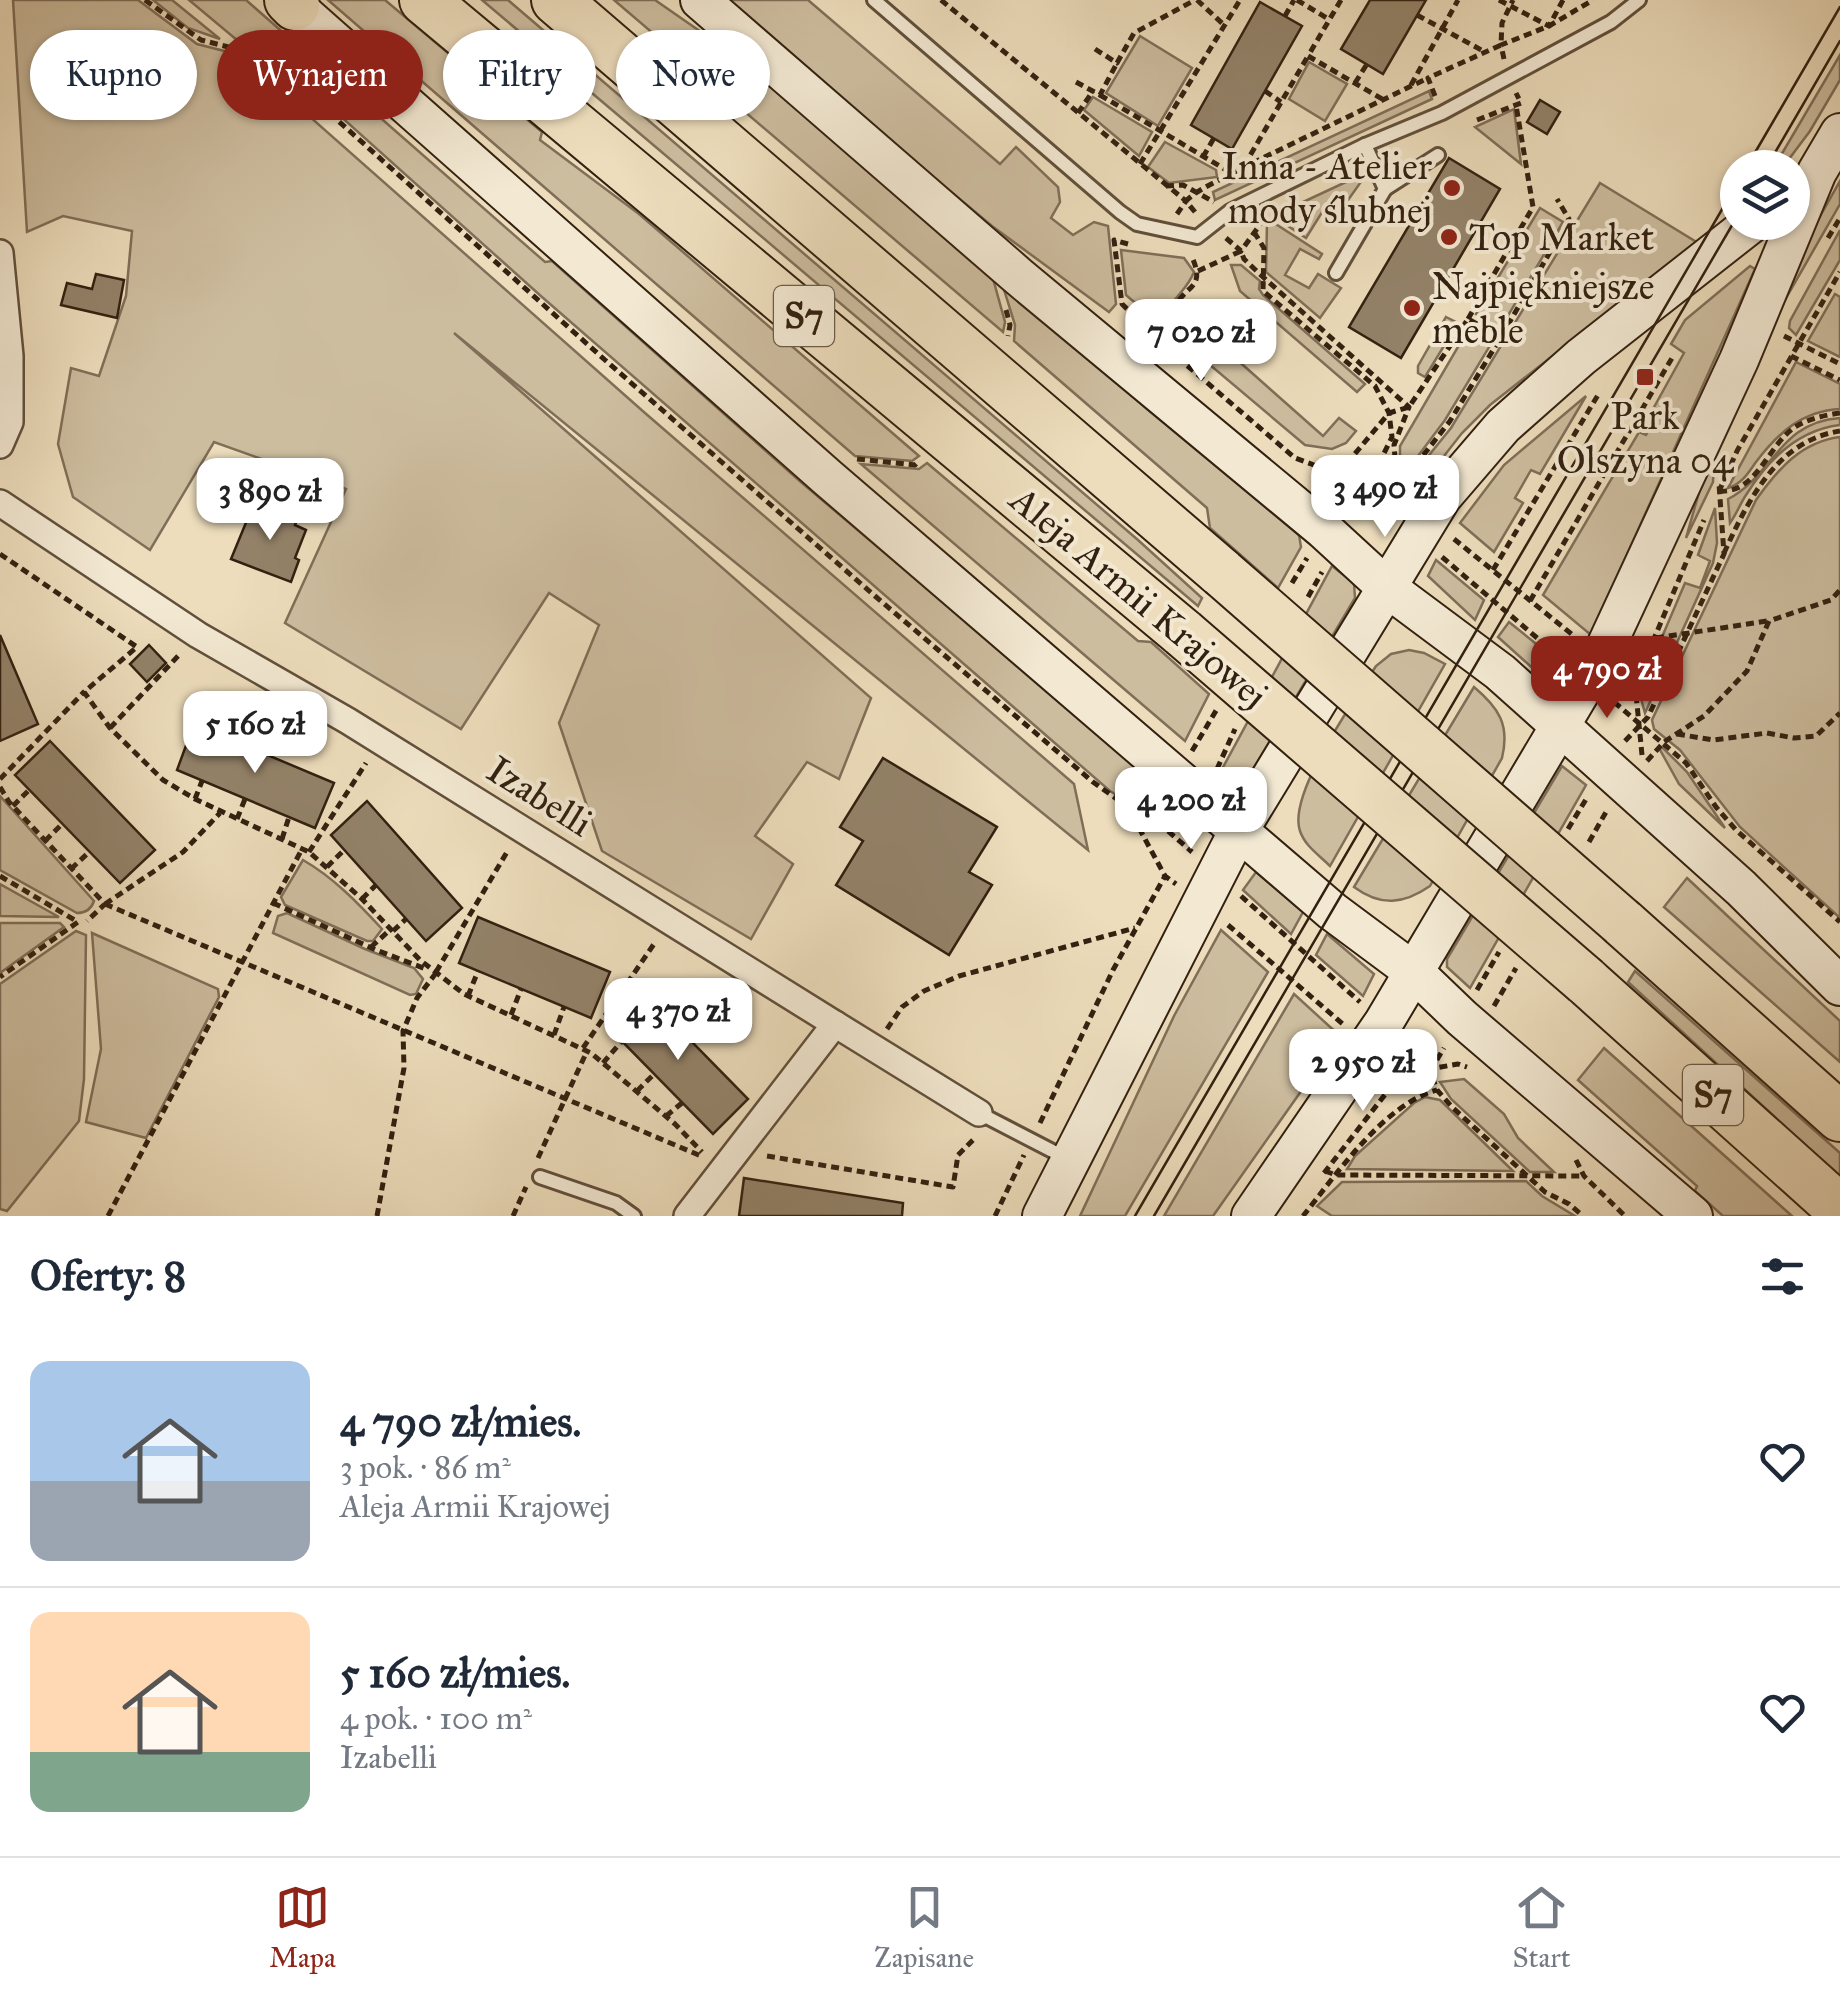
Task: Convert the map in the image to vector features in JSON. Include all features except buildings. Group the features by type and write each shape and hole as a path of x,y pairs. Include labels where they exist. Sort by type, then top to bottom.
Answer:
{"highway":[{"name":"Aleja Armii Krajowej","path":"424,0 1184,633 1586,981 1840,1210"},
{"name":"Aleja Armii Krajowej","path":"556,0 1222,574 1840,1117"}],"main road":[{"path":"700,0 1018,276 1386,586 1481,655 1741,888 1840,986"},
{"path":"290,2 813,466 1332,911 1414,972 1462,1018 1693,1216"},
{"path":"1810,175 1840,133"},
{"path":"1042,1216 1239,830 1442,497 1503,426 1581,356 1730,240"},
{"path":"1251,1216 1376,1034 1601,657 1739,360 1783,240"}],"street":[{"path":"0,252 10,356 10,422 0,445"},
{"name":"Izabelli","path":"0,503 198,635 348,720 874,1048 973,1122"},
{"path":"687,1216 835,1024"}],"lane":[{"path":"874,0 1137,224 1197,237 1230,211 1442,113 1611,22 1639,0"},
{"path":"1365,146 1386,190"},
{"path":"1336,274 1386,190 1438,156"},
{"path":"973,1122 1070,1161"},
{"path":"535,1174 616,1203 634,1216"}],"path":[{"path":"144,0 201,40 268,58 875,596 1093,782 1145,820 1168,831 1210,889 1376,1034 1430,1071 1436,1090 1526,1175 1583,1216"},
{"path":"941,0 1186,202"},
{"path":"1100,95 1134,32 1196,0 1224,25"},
{"path":"1140,164 1240,0"},
{"path":"1285,16 1296,0 1330,20"},
{"path":"1242,168 1340,0"},
{"path":"1410,87 1458,0"},
{"path":"1498,0 1512,3 1549,26 1564,0"},
{"path":"1501,45 1502,24 1512,3"},
{"path":"1417,16 1484,52"},
{"path":"1094,49 1117,64"},
{"path":"1308,56 1384,100"},
{"path":"1356,84 1366,64"},
{"path":"1076,82 1233,174"},
{"path":"1078,113 1093,91"},
{"path":"1265,91 1281,102"},
{"path":"1516,105 1533,207 1468,318 1408,407 1394,445 1398,494 1450,421 1569,219 1557,200"},
{"path":"1203,157 1214,138"},
{"path":"1166,186 1184,186 1251,225 1264,248 1263,291 1374,386 1389,413 1392,437 1363,496"},
{"path":"1823,247 1840,218"},
{"path":"1132,245 1114,240 1122,304 1169,350 1295,458 1354,479"},
{"path":"1198,271 1242,251 1244,259 1263,278 1408,407"},
{"path":"1169,350 1173,309 1197,282 1193,258 1184,253"},
{"path":"1716,493 1791,356 1837,284 1840,272"},
{"path":"1468,318 1501,337"},
{"path":"1777,332 1840,364"},
{"path":"1791,356 1840,380"},
{"path":"1530,601 1672,358"},
{"path":"1493,570 1598,396"},
{"path":"1338,474 1389,413 1408,407"},
{"path":"1716,493 1748,483 1793,428 1840,413"},
{"path":"1640,724 1648,717 1752,495 1768,473 1799,445 1840,431"},
{"path":"857,459 915,465 922,459"},
{"path":"1720,464 1716,493 1724,554"},
{"path":"1657,770 1641,755 1635,684 1707,514"},
{"path":"0,554 137,647 84,692 0,779"},
{"path":"1656,638 1769,621 1831,600 1840,590"},
{"path":"1648,760 1654,750 1704,716 1748,672 1769,621"},
{"path":"110,728 184,649"},
{"path":"0,787 13,806 105,904 709,1159 603,1062 468,996 420,960 362,899 306,851 195,800 164,780 110,728 84,692"},
{"path":"1678,734 1713,740 1766,734 1816,736 1840,714"},
{"path":"108,1216 273,903 368,761"},
{"path":"195,800 202,780"},
{"path":"13,806 29,790"},
{"path":"237,819 245,798"},
{"path":"87,921 105,904 184,852 221,812"},
{"path":"282,839 289,817"},
{"path":"45,841 62,824"},
{"path":"1139,828 1165,876 1210,889 1376,1034 1401,1074"},
{"path":"1726,833 1769,871"},
{"path":"377,1216 404,1068 404,1031 417,998 509,848"},
{"path":"327,868 344,850"},
{"path":"71,869 89,852"},
{"path":"0,876 78,922 0,976"},
{"path":"1038,1126 1112,970 1165,876"},
{"path":"362,899 376,885"},
{"path":"273,903 370,948 436,972"},
{"path":"370,948 406,919"},
{"path":"874,1048 902,1007 924,991 959,976 1136,928"},
{"path":"514,1216 585,1050 657,938"},
{"path":"468,996 478,971"},
{"path":"511,1015 521,989"},
{"path":"554,1036 564,1007"},
{"path":"603,1062 622,1041"},
{"path":"1314,1186 1401,1074 1458,1064 1476,1070"},
{"path":"637,1091 654,1074"},
{"path":"1304,1216 1353,1150 1413,1099 1436,1090"},
{"path":"666,1116 682,1102"},
{"path":"770,1141 759,1155 953,1187 958,1155 976,1136 973,1122"},
{"path":"995,1216 1030,1143"},
{"path":"1566,1150 1584,1176 1625,1216"},
{"path":"1325,1171 1336,1175 1584,1176"},
{"path":"1292,1216 1304,1201"}],"shaded area":[{"path":"13,0 138,0 178,30 30,30 30,120 197,120 197,44 217,49 217,120 314,120 1074,784 1088,850 454,333 871,698 839,779 807,762 755,836 793,864 751,939 602,851 559,723 599,625 549,593 461,729 285,623 346,489 214,442 150,550 73,497 58,444 71,368 99,376 126,296 132,231 63,216 27,232"},
{"path":"153,0 172,0 217,38 188,28"},
{"path":"189,0 246,0 280,30 225,30"},
{"path":"328,0 385,0 421,30 363,30"},
{"path":"482,0 508,0 543,30 517,30"},
{"path":"614,0 655,0 698,30 649,30"},
{"path":"721,0 808,0 1000,164 1016,147 1058,187 1060,202 1051,218 1073,235 1094,222 1108,226 1116,304 1109,312 992,226 770,41 770,30 757,30"},
{"path":"423,32 443,49 443,100 423,82"},
{"path":"1140,36 1192,68 1158,126 1106,93"},
{"path":"1840,55 1840,80 1810,131 1796,150 1784,150"},
{"path":"1309,62 1347,84 1325,121 1289,99"},
{"path":"596,75 616,93 616,113 596,96"},
{"path":"770,85 992,275 1005,322 1003,332 755,120 770,120"},
{"path":"1429,91 1432,99 1215,200 1213,192"},
{"path":"1093,97 1152,132 1139,156 1084,110"},
{"path":"1514,109 1521,164 1475,127"},
{"path":"345,120 383,120 545,262 552,261 802,483 1157,783 1134,806 1110,791 542,297"},
{"path":"467,120 528,120 542,132 540,140 639,214 919,456 912,461 855,456"},
{"path":"624,120 648,120 1138,540 1202,598 1198,606"},
{"path":"1165,142 1216,170 1217,177 1169,183 1148,167"},
{"path":"1361,175 1363,179 1336,217 1324,209 1306,238 1273,216"},
{"path":"1840,181 1840,204 1785,300 1714,458 1713,482 1686,538 1710,454 1810,234"},
{"path":"1600,183 1698,243 1490,405 1462,433 1415,493 1417,470 1451,428"},
{"path":"1540,208 1563,222 1502,326 1497,327 1476,314"},
{"path":"1271,221 1322,254 1319,259 1300,249 1285,275 1309,288 1318,274 1341,288 1320,318 1266,272 1267,223"},
{"path":"1840,230 1840,260 1796,335 1789,328 1790,321"},
{"path":"1121,250 1184,258 1194,272 1173,302 1166,325 1162,326 1126,295"},
{"path":"1231,265 1241,265 1260,281 1263,295 1365,384 1357,392 1240,291"},
{"path":"1750,266 1755,269 1591,635 1543,595 1639,432 1646,435 1659,413 1653,409 1684,353 1671,344 1685,320"},
{"path":"1001,280 1147,409 1299,535 1301,547 1278,588 1210,528 1207,508 1014,341 1015,325"},
{"path":"1835,294 1840,297 1840,357 1808,341"},
{"path":"1181,310 1323,436 1339,418 1356,431 1346,443 1332,449 1305,445 1178,338"},
{"path":"1446,317 1458,323 1425,377 1418,373 1418,366"},
{"path":"1469,328 1491,344 1406,477 1400,474 1400,446"},
{"path":"1796,362 1840,384 1840,409 1814,414 1792,425 1741,481 1728,488"},
{"path":"1586,396 1540,474 1531,470 1515,498 1523,503 1494,552 1460,523 1504,465"},
{"path":"1840,418 1840,425 1797,440 1774,459 1754,482 1730,523 1728,499 1756,477 1790,439 1803,429"},
{"path":"1840,437 1840,918 1740,827 1680,750 1654,729 1652,720 1756,500 1802,451"},
{"path":"927,463 1138,641 1151,642 1209,694 1185,741 861,464 919,469"},
{"path":"1715,508 1717,543 1713,563 1645,713 1639,691 1685,583 1700,588 1710,561 1698,555"},
{"path":"1436,560 1484,600 1475,620 1428,576"},
{"path":"1332,566 1354,583 1355,598 1246,781 1238,786 1221,771"},
{"path":"1509,622 1571,672 1558,691 1498,637"},
{"path":"1409,650 1445,664 1330,866 1300,831 1303,794 1325,747 1376,666 1391,654"},
{"path":"1474,687 1500,718 1505,736 1502,758 1430,886 1402,900 1383,900 1364,893 1354,887"},
{"path":"1659,748 1687,772 1725,828 1679,784"},
{"path":"1562,766 1586,785 1470,988 1447,967 1447,959"},
{"path":"0,796 94,901 91,907 77,913 0,870"},
{"path":"303,860 335,883 382,929 373,941 285,905 281,897"},
{"path":"1256,872 1303,912 1291,934 1243,890"},
{"path":"1687,878 1840,1021 1840,1062 1664,907"},
{"path":"0,884 59,917 0,916"},
{"path":"287,913 414,968 423,979 416,994 410,995 273,933 278,916"},
{"path":"0,923 60,923 64,927 0,973"},
{"path":"1221,930 1268,972 1125,1216 1080,1216 1174,1016"},
{"path":"76,931 86,935 84,1079 79,1121 7,1211 0,1209 0,984"},
{"path":"92,933 218,989 219,997 146,1138 86,1122 101,1049"},
{"path":"1327,934 1374,974 1363,996 1316,955"},
{"path":"1635,971 1840,1153 1840,1177 1628,982"},
{"path":"1294,994 1340,1036 1213,1216 1164,1216"},
{"path":"1604,1048 1792,1216 1723,1216 1695,1191 1697,1186 1578,1080"},
{"path":"1464,1079 1504,1114 1518,1138 1554,1172 1530,1172 1451,1099 1440,1082"},
{"path":"1425,1097 1440,1100 1513,1171 1347,1169 1355,1156"},
{"path":"1526,1181 1575,1216 1332,1216 1317,1206 1342,1182"}],"tram line":[{"path":"1757,150 1840,7"},
{"path":"1776,150 1840,41"},
{"path":"1135,1216 1720,213"},
{"path":"1154,1216 1723,240"}],"place":[{"name":"Inna - Atelier mody ślubnej","path":"1452,188"},
{"name":"Top Market","path":"1449,237"},
{"name":"Najpiękniejsze meble","path":"1412,308"},
{"name":"Park Olszyna 04","path":"1645,377"}]}
